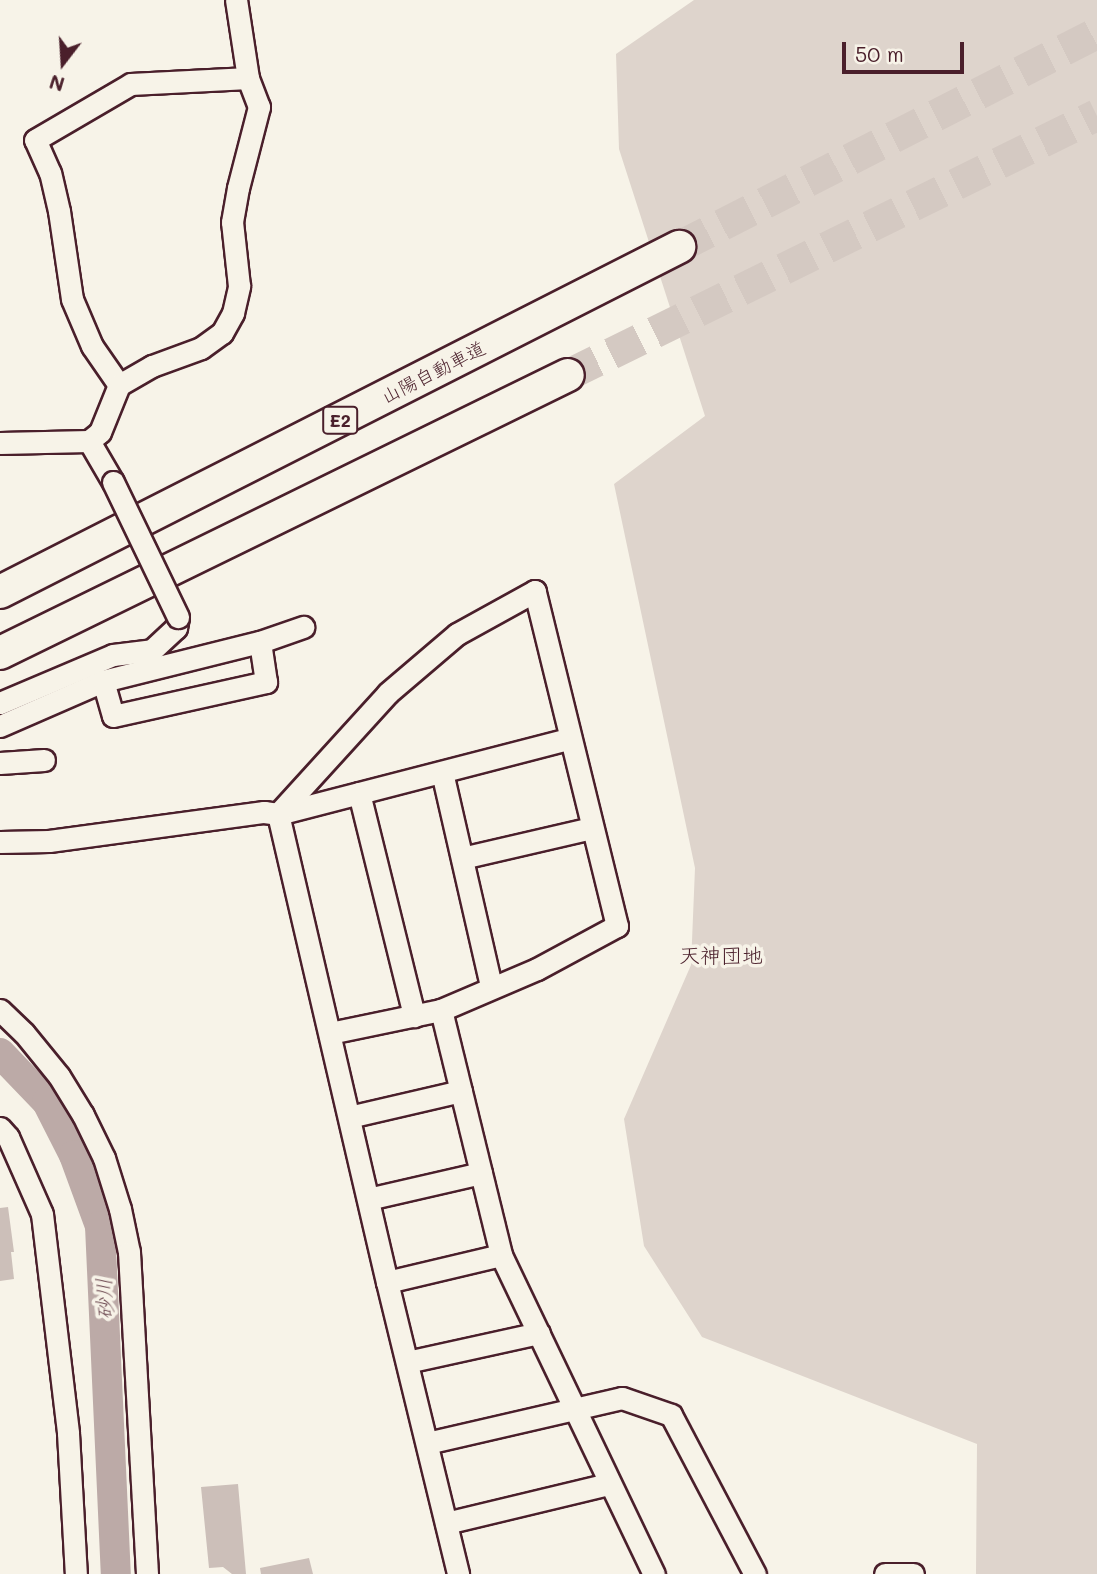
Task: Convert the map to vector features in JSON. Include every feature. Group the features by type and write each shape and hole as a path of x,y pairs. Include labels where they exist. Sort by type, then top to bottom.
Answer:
{"highway":[{"name":"山陽自動車道","path":"0,592 679,247"},
{"path":"0,653 568,375"}],"street":[{"path":"1,437 89,441 100,432 119,386 152,366 201,348 222,333 233,313 239,286 232,222 259,107 248,78 236,0"},
{"path":"119,386 92,346 72,299 59,211 50,173 36,140 131,85 248,78"},
{"path":"0,703 113,655 152,650 176,628 178,617 113,482 89,441"},
{"path":"278,814 388,693 457,634 535,591 569,739 617,926 537,969 491,986 441,1010 330,1033"},
{"path":"0,726 103,681 260,642 303,627"},
{"path":"103,681 113,716 266,682 260,642"},
{"path":"0,842 49,841 264,812 278,814 569,739"},
{"path":"0,762 44,760"},
{"path":"442,772 491,986"},
{"path":"359,793 414,1016"},
{"path":"278,814 458,1574"},
{"path":"462,858 592,828"},
{"path":"0,1010 24,1032 59,1076 83,1115 104,1158 120,1209 129,1252 147,1574"},
{"path":"441,1010 501,1255 654,1574"},
{"path":"349,1118 461,1091"},
{"path":"0,1128 8,1137 42,1214 68,1433 76,1574"},
{"path":"368,1199 481,1173"},
{"path":"387,1282 501,1255"},
{"path":"407,1363 539,1333"},
{"path":"427,1443 573,1407 622,1398 671,1415 755,1574"},
{"path":"446,1523 609,1484"},
{"path":"885,1574 913,1574"}],"shaded area":[{"path":"694,0 1097,0 1097,1574 976,1574 977,1444 702,1337 644,1246 624,1119 691,965 695,868 614,484 705,416 619,149 616,54"}],"building":[{"path":"8,1207 14,1252 11,1252 14,1279 0,1281 0,1208"},
{"path":"238,1484 246,1574 232,1574 223,1567 209,1568 201,1487"},
{"path":"309,1558 313,1574 261,1574 260,1568"}],"waterway":[{"name":"砂川","path":"0,1053 47,1102 74,1155 100,1226 116,1574"}],"tunnel":[{"path":"679,247 1097,33"},
{"path":"568,375 1097,115"}],"district":[{"name":"天神団地","path":"721,955"}]}
